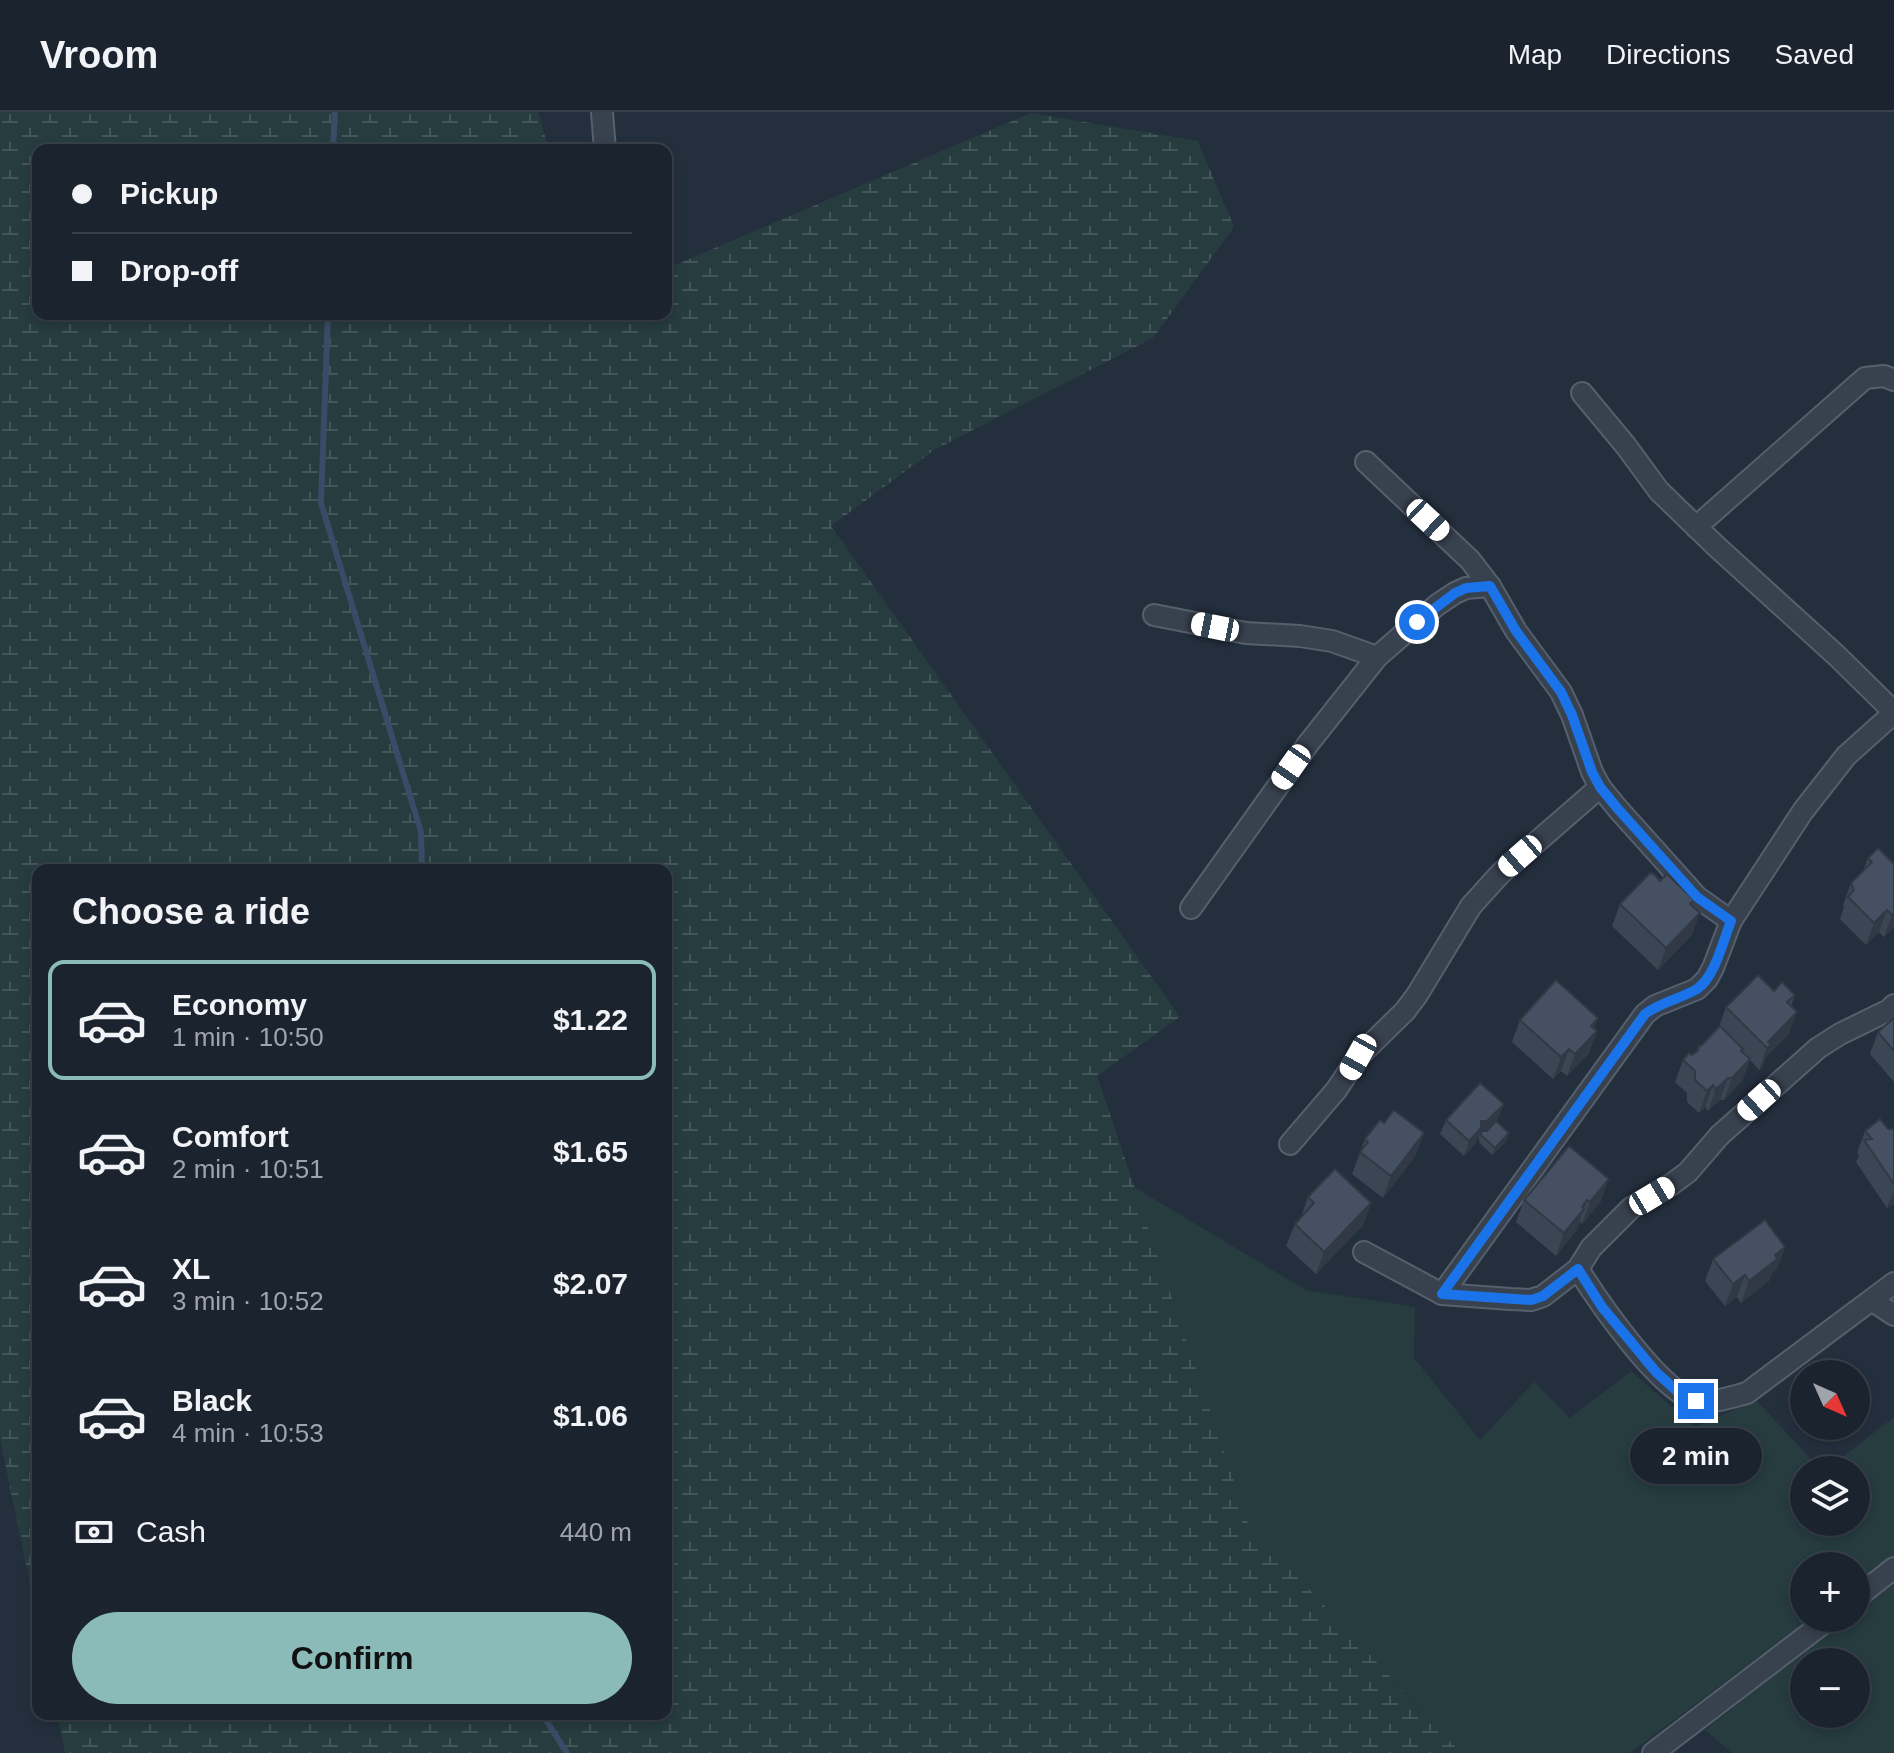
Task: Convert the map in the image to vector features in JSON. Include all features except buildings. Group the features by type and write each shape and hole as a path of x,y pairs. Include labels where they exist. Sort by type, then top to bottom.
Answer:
{"street":[{"path":"602,112 605,144"},
{"path":"1696,527 1865,378 1884,376 1894,380"},
{"path":"1442,1294 1645,1014 1655,1006 1697,989 1707,979 1731,921 1803,811 1846,756 1894,713 1659,491 1582,393"},
{"path":"1366,462 1470,560 1490,586 1516,631 1561,692 1600,787 1697,897 1731,921"},
{"path":"1191,908 1308,744 1377,657 1455,593 1466,588 1490,586"},
{"path":"1154,615 1246,633 1332,641 1377,657"},
{"path":"1290,1144 1337,1089 1358,1057 1405,1011 1471,906 1500,874 1600,787"},
{"path":"1364,1252 1442,1294 1531,1300 1543,1296 1578,1269 1591,1248 1631,1208 1688,1172 1720,1135 1818,1048 1894,1005"},
{"path":"1578,1269 1602,1307 1656,1372 1679,1393 1696,1401 1718,1401 1747,1393 1894,1283"},
{"path":"1873,1301 1894,1315"},
{"path":"1870,1587 1894,1568"},
{"path":"1653,1753 1812,1632"}],"green space":[{"path":"0,112 538,112 547,144 32,144 32,320 672,320 672,266 1031,113 1198,141 1234,227 1153,338 934,450 831,526 1180,1017 1097,1076 1248,1523 1461,1753 65,1753 58,1720 672,1720 672,864 32,864 32,1593 0,1439"},
{"path":"1134,1187 1306,1290 1415,1307 1414,1358 1480,1440 1534,1382 1570,1418 1631,1371 1695,1427 1756,1400 1808,1456 1790,1456 1790,1536 1870,1536 1870,1456 1844,1456 1864,1440 1870,1440 1870,1436 1894,1417 1894,1556 1870,1574 1870,1552 1790,1552 1792,1632 1630,1753 1461,1753 1248,1523"},
{"path":"1894,1580 1894,1753 1732,1753 1705,1730 1790,1662 1790,1728 1870,1728 1870,1648 1808,1648 1828,1632 1870,1632 1870,1599"}],"waterway":[{"path":"333,144 335,112"},
{"path":"328,320 321,503 421,832 422,864"},
{"path":"546,1720 567,1753"}],"route":[{"path":"1417,622 1455,593 1466,588 1490,586 1516,631 1561,692 1600,787 1679,879 1697,897 1731,921 1707,979 1697,989 1655,1006 1645,1014 1442,1294 1531,1300 1543,1296 1578,1269 1602,1307 1656,1372 1679,1393 1696,1401"}]}
